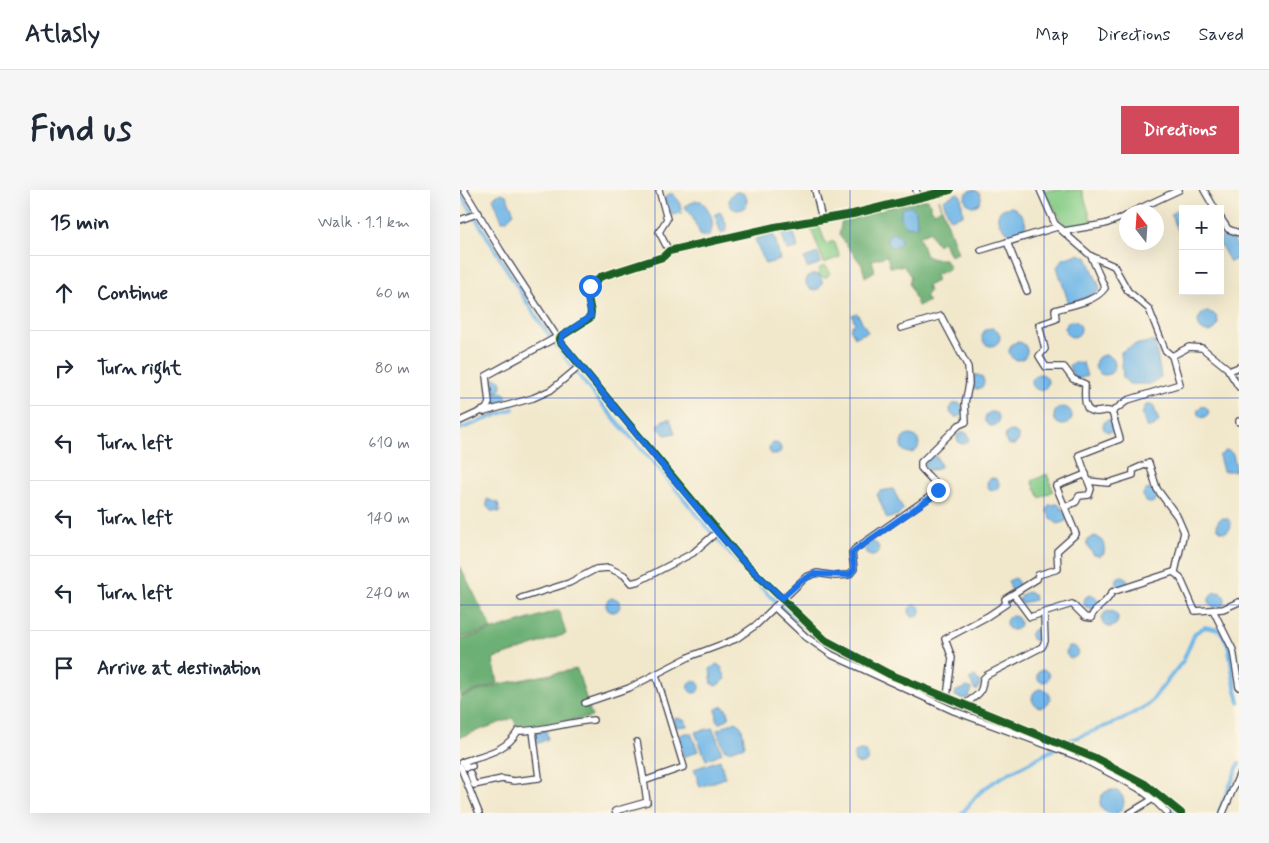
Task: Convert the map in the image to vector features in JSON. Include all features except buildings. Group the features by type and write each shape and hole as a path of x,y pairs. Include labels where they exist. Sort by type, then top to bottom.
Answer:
{"street":[{"path":"464,190 501,252 558,338 580,366 717,532 742,560 818,634 836,647 889,674 965,704 1127,774 1162,795 1181,813"},
{"path":"659,190 667,219 659,232 669,251"},
{"path":"815,190 822,219"},
{"path":"916,190 919,199"},
{"path":"479,413 486,409 489,403 486,376 562,336 590,318 591,312 586,292 593,282 600,277 663,256 669,251 740,234 919,199 950,190"},
{"path":"1040,190 1058,228 1091,256 1114,266 1128,291 1149,309 1164,350 1172,356 1180,384 1128,400 1112,412"},
{"path":"1144,205 1167,192 1179,190"},
{"path":"1204,190 1213,205"},
{"path":"460,220 470,218 479,213"},
{"path":"981,250 1058,228 1064,232 1077,231 1119,219"},
{"path":"1224,223 1228,229 1239,233"},
{"path":"1007,242 1027,291"},
{"path":"1091,256 1105,288 1101,293 1083,302 1055,310 1056,319 1040,325 1045,349 1039,356 1046,367 1064,367 1073,379 1084,384 1088,410 1096,412 1105,409 1112,412"},
{"path":"585,703 629,688 691,656 736,639 756,625 800,582 813,574 849,575 854,569 852,553 855,550 938,492 934,482 921,468 921,462 959,425 966,422 965,402 969,384 968,367 941,316 901,328"},
{"path":"1172,356 1189,347 1196,346 1228,371 1239,386"},
{"path":"460,420 533,398 551,390 580,366"},
{"path":"1228,371 1239,367"},
{"path":"1065,506 1076,502 1079,496 1089,495 1091,489 1079,455 1120,439 1112,412"},
{"path":"1088,481 1112,482 1133,475 1134,470 1148,463 1157,490 1177,516 1184,532 1176,572 1180,577 1193,609 1197,612 1213,610 1239,602"},
{"path":"947,697 952,658 945,640 1006,604 1005,599 1037,580 1038,575 1058,568 1058,551 1076,534 1056,486 1086,474"},
{"path":"521,598 569,583 596,569 609,568 624,576 631,583 639,581 693,553 717,532"},
{"path":"1014,595 1030,617 1072,604 1085,617 1091,618 1093,612 1108,602 1112,592 1143,580 1176,572"},
{"path":"774,607 806,637 832,655 954,711 1079,758 1138,788 1154,799 1167,813"},
{"path":"1213,610 1237,659 1239,688"},
{"path":"965,704 980,694 983,687 983,679 987,675 1042,647 1045,641 1044,614"},
{"path":"644,781 684,767 656,675"},
{"path":"462,763 498,751 512,741 518,731 533,731 568,722 593,720"},
{"path":"470,773 474,785 502,779 514,781 539,778 533,731"},
{"path":"614,812 647,802 637,742"},
{"path":"462,763 466,766 472,766"},
{"path":"462,763 478,813"},
{"path":"1223,813 1239,775"},
{"path":"1130,813 1154,799"}],"green space":[{"path":"1043,190 1082,190 1092,223 1066,227"},
{"path":"928,199 932,210 935,212 941,208 939,199 958,253 950,256 943,241 938,245 930,231 919,236 926,256 934,259 945,259 950,269 935,275 937,281 927,286 929,291 925,297 929,301 918,306 909,283 911,277 904,266 890,267 887,256 872,260 875,271 865,277 862,265 839,235 842,219 845,217"},
{"path":"818,223 826,244 834,241 840,257 824,263 810,226"},
{"path":"824,266 830,272 824,278 818,272"},
{"path":"1047,474 1053,491 1040,498 1032,481"},
{"path":"460,566 492,629 460,638"},
{"path":"559,610 566,634 493,659 498,683 460,696 460,640"},
{"path":"577,669 592,717 518,729 513,718 460,737 460,697 500,684"}],"water":[{"path":"970,190 976,190 981,195 979,204 970,206 965,201 965,195"},
{"path":"738,192 744,195 747,201 744,207 738,210 732,207 729,201 732,195"},
{"path":"501,193 506,195 514,213 507,220 502,221 493,198"},
{"path":"958,193 961,196 963,215 950,219 943,200"},
{"path":"668,194 673,194 679,201 682,213 671,215 664,198"},
{"path":"701,201 710,213 712,226 709,236 701,236 691,214 684,206"},
{"path":"911,206 916,211 917,227 906,226 901,219 901,209"},
{"path":"1012,207 1023,217 1026,224 1025,232 1010,234 1001,227 998,214 1005,208"},
{"path":"1179,209 1179,233 1171,214"},
{"path":"720,212 726,223 726,231 721,233 715,216 715,214"},
{"path":"793,229 798,248 787,250 781,232"},
{"path":"894,233 899,235 901,240 899,245 894,247 889,245 887,240 889,235"},
{"path":"771,234 775,237 780,260 765,264 755,239"},
{"path":"1224,236 1232,237 1239,251 1239,258 1230,262 1224,251"},
{"path":"818,253 821,263 807,268 804,258"},
{"path":"1078,254 1087,257 1100,288 1096,294 1069,304 1057,267 1063,259"},
{"path":"814,274 822,282 814,290 806,282"},
{"path":"1208,312 1215,315 1218,322 1215,329 1208,332 1201,329 1198,322 1201,315"},
{"path":"857,313 868,332 855,337 850,328 855,323 852,315"},
{"path":"1073,321 1081,329 1073,337 1065,329"},
{"path":"991,328 997,331 1000,337 997,343 991,346 985,343 982,337 985,331"},
{"path":"1014,342 1022,342 1027,347 1025,358 1014,360 1009,355 1009,347"},
{"path":"1155,342 1161,377 1150,384 1129,384 1123,377 1121,352 1134,345"},
{"path":"1105,355 1112,358 1115,365 1112,372 1105,375 1098,372 1095,365 1098,358"},
{"path":"1075,362 1083,363 1087,376 1078,379 1073,376 1069,366"},
{"path":"1040,374 1048,382 1040,390 1032,382"},
{"path":"974,375 980,375 984,382 980,389 974,389 970,385 970,379"},
{"path":"495,378 500,380 502,385 500,390 495,392 490,390 488,385 490,380"},
{"path":"500,392 505,394 507,399 505,404 500,406 495,404 493,399 495,394"},
{"path":"957,403 962,405 964,410 962,415 957,417 952,415 950,410 952,405"},
{"path":"1146,405 1153,405 1159,421 1154,427 1146,427 1142,414"},
{"path":"1203,406 1209,412 1203,418 1197,412"},
{"path":"1063,407 1069,410 1072,416 1069,422 1063,425 1057,422 1054,416 1057,410"},
{"path":"992,412 997,414 999,419 997,424 992,426 987,424 985,419 987,414"},
{"path":"670,419 675,433 665,435 659,429 659,424 663,420"},
{"path":"1107,420 1111,420 1115,426 1111,432 1107,432 1103,428 1103,424"},
{"path":"1009,431 1015,431 1019,438 1015,445 1009,445 1005,441 1005,435"},
{"path":"965,432 968,433 968,443 961,444 958,443 957,436 958,433"},
{"path":"910,435 916,438 919,444 916,450 910,453 904,450 901,444 904,438"},
{"path":"777,443 780,444 780,454 773,455 770,454 769,447 770,444"},
{"path":"1227,450 1233,454 1236,468 1234,471 1223,471 1219,456"},
{"path":"936,456 941,466 938,469 928,470 924,466 928,457"},
{"path":"993,478 999,484 993,490 987,484"},
{"path":"893,489 903,509 900,514 887,519 877,494 880,491"},
{"path":"1150,489 1155,491 1157,496 1155,501 1150,503 1145,501 1143,496 1145,491"},
{"path":"487,499 498,503 500,512 491,511 487,507"},
{"path":"1058,504 1068,517 1066,521 1058,524 1051,519 1047,511 1049,505"},
{"path":"1221,518 1227,518 1231,525 1227,532 1221,532 1217,528 1217,522"},
{"path":"1095,536 1104,545 1104,553 1100,556 1094,555 1087,545 1087,540"},
{"path":"869,542 875,542 879,549 875,556 869,556 865,552 865,546"},
{"path":"1122,576 1128,582 1122,588 1116,582"},
{"path":"1015,578 1022,588 1012,592 1008,581"},
{"path":"1027,592 1034,594 1035,600 1021,603 1019,600 1021,595"},
{"path":"1217,592 1223,594 1225,600 1223,606 1217,608 1211,606 1209,600 1211,594"},
{"path":"1088,595 1094,595 1098,602 1094,609 1088,609 1084,605 1084,599"},
{"path":"613,598 618,600 620,605 618,610 613,612 608,610 606,605 608,600"},
{"path":"913,605 917,605 921,611 917,617 913,617 909,613 909,609"},
{"path":"1110,611 1118,619 1110,627 1102,619"},
{"path":"1010,616 1016,616 1020,623 1016,630 1010,630 1006,626 1006,620"},
{"path":"1034,630 1038,630 1041,635 1040,639 1034,640 1031,637 1031,633"},
{"path":"1072,646 1078,652 1072,658 1066,652"},
{"path":"717,664 721,667 726,679 716,686 712,684 710,669"},
{"path":"1041,670 1045,670 1049,676 1045,682 1041,682 1037,678 1037,674"},
{"path":"975,676 980,683 978,690 975,690 969,679"},
{"path":"694,681 700,687 694,693 688,687"},
{"path":"968,687 972,689 969,697 963,699 955,696 956,691"},
{"path":"1037,689 1045,689 1050,694 1048,705 1037,707 1032,702 1032,694"},
{"path":"723,706 728,711 729,718 720,724 717,721 716,709"},
{"path":"678,718 686,721 687,726 676,727 674,719"},
{"path":"736,721 742,728 745,746 728,751 724,749 717,730"},
{"path":"713,728 722,753 706,760 695,732"},
{"path":"546,730 548,739 536,744 535,733"},
{"path":"691,733 698,751 684,757 678,736"},
{"path":"861,750 866,752 868,757 866,762 861,764 856,762 854,757 856,752"},
{"path":"720,760 725,778 700,787 694,769"},
{"path":"1112,790 1121,793 1124,802 1121,811 1112,814 1103,811 1100,802 1103,793"}],"waterway":[{"path":"460,194 537,318 574,370 610,414 756,582 806,628 862,666"},
{"path":"460,429 513,409"},
{"path":"1066,742 1121,720 1148,705 1183,661 1195,633 1205,627 1219,630 1226,640 1239,702"},
{"path":"900,684 938,697"},
{"path":"962,813 977,795 995,781 1054,749"},
{"path":"1086,758 1136,783 1176,813"},
{"path":"1219,813 1239,763"}],"cycle path":[{"path":"950,190 853,214 775,227 669,251 663,257 600,277 587,292 591,312 590,318 562,336 559,340 742,560 825,640 889,674 1095,758 1145,784 1181,813"}],"route":[{"path":"590,286 586,292 591,312 590,318 562,336 561,342 717,532 742,560 782,598 806,577 813,574 849,575 854,569 852,553 855,550 932,497 938,490"}]}
